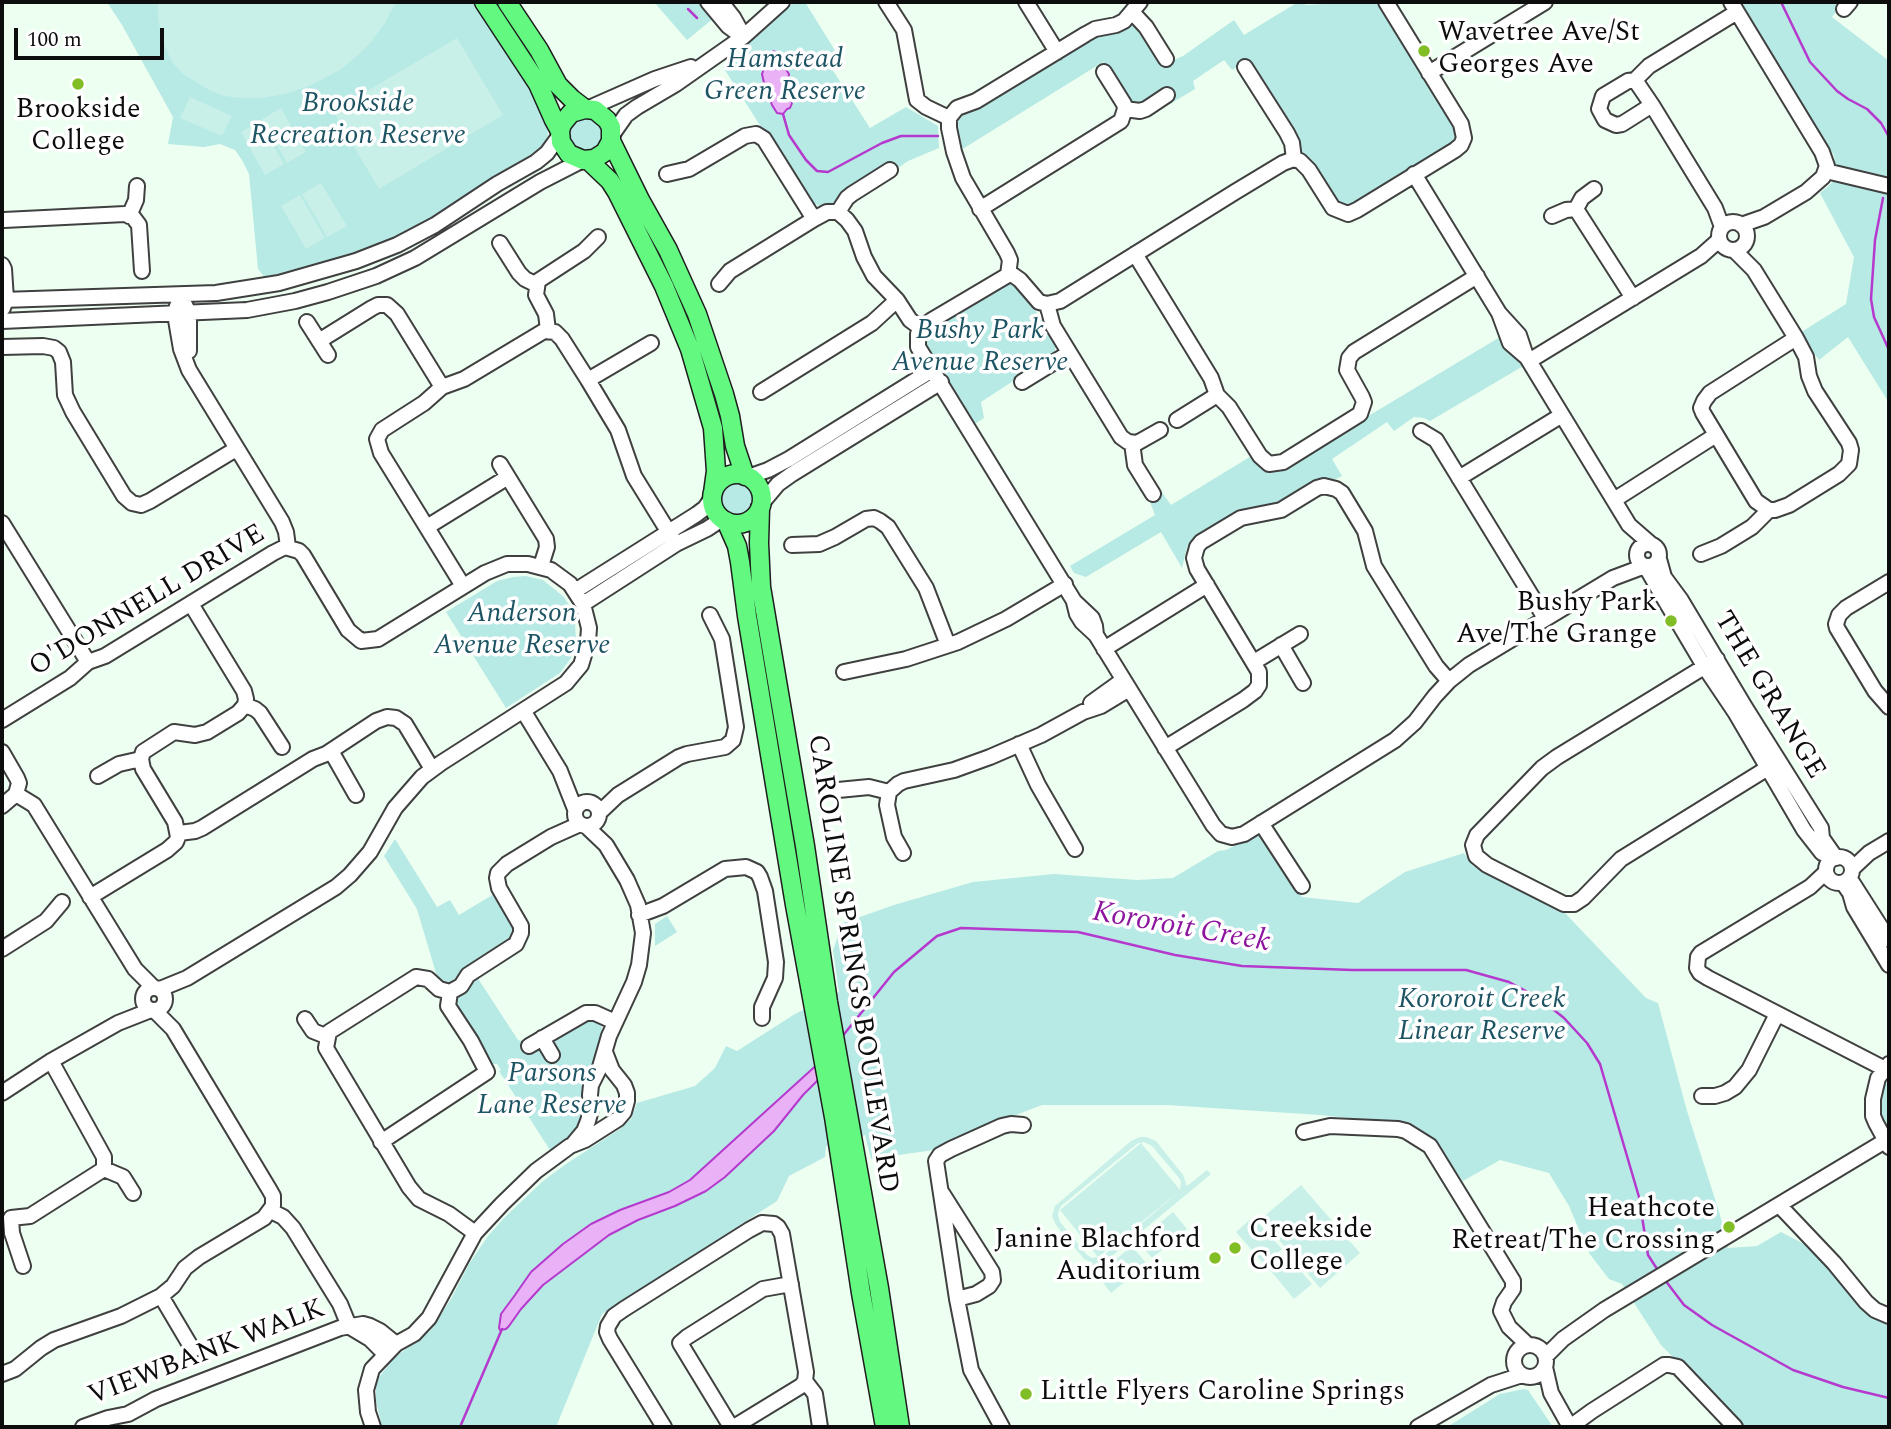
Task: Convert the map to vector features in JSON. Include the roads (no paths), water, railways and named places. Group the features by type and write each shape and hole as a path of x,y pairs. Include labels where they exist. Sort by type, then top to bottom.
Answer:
{"main road":[{"path":"484,2 529,68 560,133"},
{"path":"507,2 539,50 558,85 586,109 602,114 607,120 611,138 697,314 724,394 735,446 747,477 759,488 761,505 756,515 742,524 724,520 715,510 713,428 686,338 664,286 610,181 585,160 569,154 561,142 562,124 571,113 586,109"},
{"path":"585,160 605,152 611,138"},
{"path":"713,495 716,486 729,476 747,477"},
{"name":"CAROLINE SPRINGS BOULEVARD","path":"761,505 758,543 761,587 807,859 822,1008 840,1111 879,1288 900,1427"},
{"name":"CAROLINE SPRINGS BOULEVARD","path":"724,520 737,547 795,905 822,1008"},
{"name":"CAROLINE SPRINGS BOULEVARD","path":"840,1111 861,1293 885,1427"}],"street":[{"path":"708,2 728,26 743,37"},
{"path":"721,2 739,26 743,37"},
{"path":"611,138 626,115 676,85 743,37 782,2"},
{"path":"886,2 904,30 917,100 949,118"},
{"path":"1026,2 1057,52"},
{"path":"1386,2 1461,124 1464,138 1455,150 1348,214 1333,208 1309,170 1294,159 1283,163 1060,301 1047,304 1039,302 1020,279 1008,275 934,318 921,328 918,334 918,347 1065,584 1077,614 1096,635 1221,834 1232,837 1244,834 1395,740 1415,722 1435,695 1469,665 1645,560 1645,545 1652,545 1629,525 1528,359 1510,343 1499,313 1415,174"},
{"path":"1429,73 1545,2"},
{"path":"1008,275 1010,260 1007,253 963,178 954,152 949,118 957,108 976,101 1096,29 1124,21 1136,7 1166,59"},
{"path":"1528,359 1633,298 1819,183 1826,172 1826,160 1822,152 1734,7 1648,66 1635,80 1628,81 1603,96 1599,109 1611,124 1622,124 1652,105"},
{"path":"586,109 715,57"},
{"path":"1245,67 1287,133 1292,143 1294,159"},
{"path":"980,209 1121,121 1125,109 1122,100 1104,72"},
{"path":"1635,80 1796,338 1806,357 1815,391 1849,443 1851,457 1845,470 1790,505 1769,510 1756,501 1701,408 1707,396 1796,338"},
{"path":"1125,109 1140,111 1167,95"},
{"path":"2,265 3,304 216,293 279,283 356,261 397,245 435,225 536,162 547,153 560,133"},
{"path":"667,174 689,170 745,136 756,134 764,139 814,219"},
{"path":"2,321 247,310 328,292 388,271 442,243 540,182 585,160"},
{"path":"838,212 847,198 890,170"},
{"path":"1826,172 1889,186"},
{"path":"129,216 136,200 136,186"},
{"path":"1576,209 1582,198 1594,189"},
{"path":"1552,216 1576,209"},
{"path":"1576,209 1633,298"},
{"path":"719,284 730,271 814,219 827,212 838,212 855,231 870,270 897,300 910,320 921,328"},
{"path":"3,223 125,214 133,217 139,225 142,271"},
{"path":"548,330 546,314 536,295 537,285 542,277 584,251 598,237"},
{"path":"500,243 519,273 537,285"},
{"path":"1135,254 1211,378 1217,395 1230,407 1264,461 1269,464 1283,462 1360,414 1364,402 1347,370 1349,358 1354,352 1477,276"},
{"path":"247,289 255,300 270,306"},
{"path":"180,295 181,349 189,370 285,528 288,547"},
{"path":"761,392 872,323 897,300"},
{"path":"1047,304 1053,326 1121,437 1132,443 1143,441 1160,430"},
{"path":"319,341 372,308 378,305 387,306 397,314 442,387"},
{"path":"307,322 328,355"},
{"path":"463,586 381,453 377,439 386,426 424,403 442,387 464,379 539,332 555,332 562,339 618,430 634,476 673,538"},
{"path":"588,380 650,342"},
{"path":"2,347 43,346 59,352 63,362 68,403 124,496 132,503 141,505 150,501 236,449"},
{"path":"1022,382 1069,353"},
{"path":"747,477 789,459 937,376"},
{"path":"761,505 778,484 937,376"},
{"path":"1177,420 1217,395"},
{"path":"1459,478 1562,415"},
{"path":"1421,431 1436,440 1545,618"},
{"path":"1615,500 1716,435"},
{"path":"1132,443 1135,465 1153,494"},
{"path":"2,1093 320,897 350,875 370,852 395,808 412,786 432,769 566,683 581,666 589,628 579,597 563,578 541,566 547,547 545,539 500,464"},
{"path":"427,527 508,477"},
{"path":"1165,748 1243,700 1259,685 1259,672 1254,662 1197,569 1194,558 1197,547 1241,518 1281,509 1324,486 1342,493 1365,531 1374,566 1436,666 1449,681"},
{"path":"579,597 673,538 705,508 713,495"},
{"path":"1701,554 1721,546 1752,527 1769,510"},
{"path":"792,545 818,544 866,519 874,518 880,521 888,527 926,588 948,645"},
{"path":"673,538 707,529 724,520"},
{"path":"2,523 88,662"},
{"name":"THE GRANGE","path":"1629,525 1645,560 1662,573 1664,587 1773,765 1821,828 1822,838 1850,893 1854,907 1889,965"},
{"name":"O'DONNELL DRIVE","path":"2,720 70,678 88,662 105,656 280,549 288,547 303,555 348,630 361,641 378,639 485,573 508,564 541,566"},
{"path":"1889,582 1846,608 1839,615 1836,624 1875,691 1889,707"},
{"path":"844,672 906,659 948,645 1006,619 1065,584"},
{"path":"1104,649 1207,585"},
{"path":"90,897 176,842 178,833 175,822 143,769 141,759 147,748 178,731 195,735 207,732 238,713 245,705 244,691 191,604"},
{"path":"472,1236 444,1220 409,1187 326,1048 329,1032 416,977 428,979 439,989 450,992 461,986 468,975 510,949 519,939 521,926 499,888 497,878 507,864 679,757 725,747 733,740 736,727 722,639 710,615"},
{"path":"1254,662 1300,634"},
{"path":"1280,645 1303,683"},
{"path":"1711,662 1542,768 1477,835 1473,845 1476,856 1487,865 1564,904 1574,904 1621,859 1773,765"},
{"path":"903,853 892,828 887,805 889,792 904,781 954,770 1041,735 1083,712 1094,700 1126,684"},
{"path":"245,705 260,713 282,747"},
{"path":"524,712 627,880 643,933 635,982 609,1036 591,1085 588,1121 584,1131 570,1146"},
{"path":"178,833 202,828 382,718 396,718 405,724 432,769"},
{"path":"1019,744 1038,785 1074,849"},
{"path":"331,751 356,795"},
{"path":"2,752 18,778 19,789 2,806"},
{"path":"98,776 119,764 141,759"},
{"path":"828,791 869,786 889,792"},
{"path":"2,1374 15,1370 54,1340 121,1316 161,1296 173,1286 185,1268 199,1257 264,1219 271,1211 274,1201 270,1189 155,999 138,984 135,970 34,805 16,794"},
{"path":"1261,822 1302,886"},
{"path":"1418,1427 1491,1385 1692,1256 1887,1144 1874,1116 1873,1099 1878,1078 1887,1067 1703,975 1697,962 1701,953 1889,841"},
{"path":"639,915 663,906 724,869 746,867 757,872 765,891 776,962 775,978 762,1007 762,1018"},
{"name":"THE GRANGE","path":"1839,870 1889,940"},
{"path":"2,949 46,921 62,902"},
{"path":"381,1142 487,1072 448,1006 450,992"},
{"path":"552,1055 535,1042 586,1013 595,1013 615,1022"},
{"path":"1702,1096 1715,1096 1735,1087 1749,1070 1777,1014"},
{"path":"305,1019 313,1031 328,1037"},
{"path":"373,1427 368,1412 366,1390 372,1369 390,1349 414,1334 429,1318 472,1236 520,1185 545,1164 570,1146 618,1119 624,1111 627,1101 624,1085 611,1067 605,1052"},
{"path":"51,1061 104,1157 104,1168"},
{"path":"597,1073 611,1067"},
{"path":"588,1121 594,1128 602,1129"},
{"path":"1002,1427 971,1370 936,1161 940,1155 1002,1126 1023,1125"},
{"path":"1304,1132 1330,1126 1398,1129 1430,1146 1513,1282 1513,1289 1501,1309 1513,1342 1530,1360 1570,1427 1591,1411 1669,1365 1678,1367 1735,1427"},
{"path":"104,1168 123,1177 133,1193"},
{"path":"23,1266 10,1218 30,1216 104,1168"},
{"path":"939,1190 992,1272 993,1280 989,1286 976,1294 957,1299"},
{"path":"1779,1205 1834,1263 1866,1302 1875,1310 1889,1316"},
{"path":"271,1211 283,1217 293,1228 340,1304 349,1326"},
{"path":"664,1427 610,1339 608,1326 614,1316 756,1225 768,1223 778,1227 782,1234 791,1284 806,1372 805,1381 733,1427 680,1343 763,1289 791,1284"},
{"path":"161,1296 193,1350"},
{"name":"VIEWBANK WALK","path":"83,1427 108,1418 131,1421 156,1399 349,1326 363,1324 380,1331 390,1349"},
{"path":"805,1381 815,1394 820,1427"}],"waterway":[{"path":"1781,2 1810,62 1837,91 1867,109 1881,123 1889,137"},
{"path":"688,9 697,18"},
{"path":"742,57 760,65"},
{"path":"783,114 789,135 817,171 828,172 882,143 901,136 938,136"},
{"path":"1883,198 1875,240 1871,299 1874,317 1889,350"},
{"name":"Kororoit Creek","path":"841,1038 894,972 937,936 961,928 1078,932 1175,955 1242,966 1466,970 1509,982 1539,998 1564,1018 1587,1043 1600,1064 1639,1197 1648,1255 1659,1272"},
{"name":"Kororoit Creek","path":"1665,1280 1684,1305 1712,1325 1793,1370 1843,1387 1889,1398"},
{"name":"Kororoit Creek","path":"460,1427 502,1329"}],"place":[{"name":"Wavetree Ave/St Georges Ave","path":"1424,51"},
{"name":"Brookside College","path":"78,84"},
{"name":"Bushy Park Ave/The Grange","path":"1671,621"},
{"name":"Heathcote Retreat/The Crossing","path":"1729,1227"},
{"name":"Creekside College","path":"1235,1248"},
{"name":"Janine Blachford Auditorium","path":"1215,1258"},
{"name":"Little Flyers Caroline Springs","path":"1026,1394"}],"park label":[{"name":"Hamstead Green Reserve","path":"785,78"},
{"name":"Brookside Recreation Reserve","path":"358,122"},
{"name":"Bushy Park Avenue Reserve","path":"980,349"},
{"name":"Anderson Avenue Reserve","path":"522,632"},
{"name":"Kororoit Creek Linear Reserve","path":"1482,1018"},
{"name":"Parsons Lane Reserve","path":"552,1092"}]}
